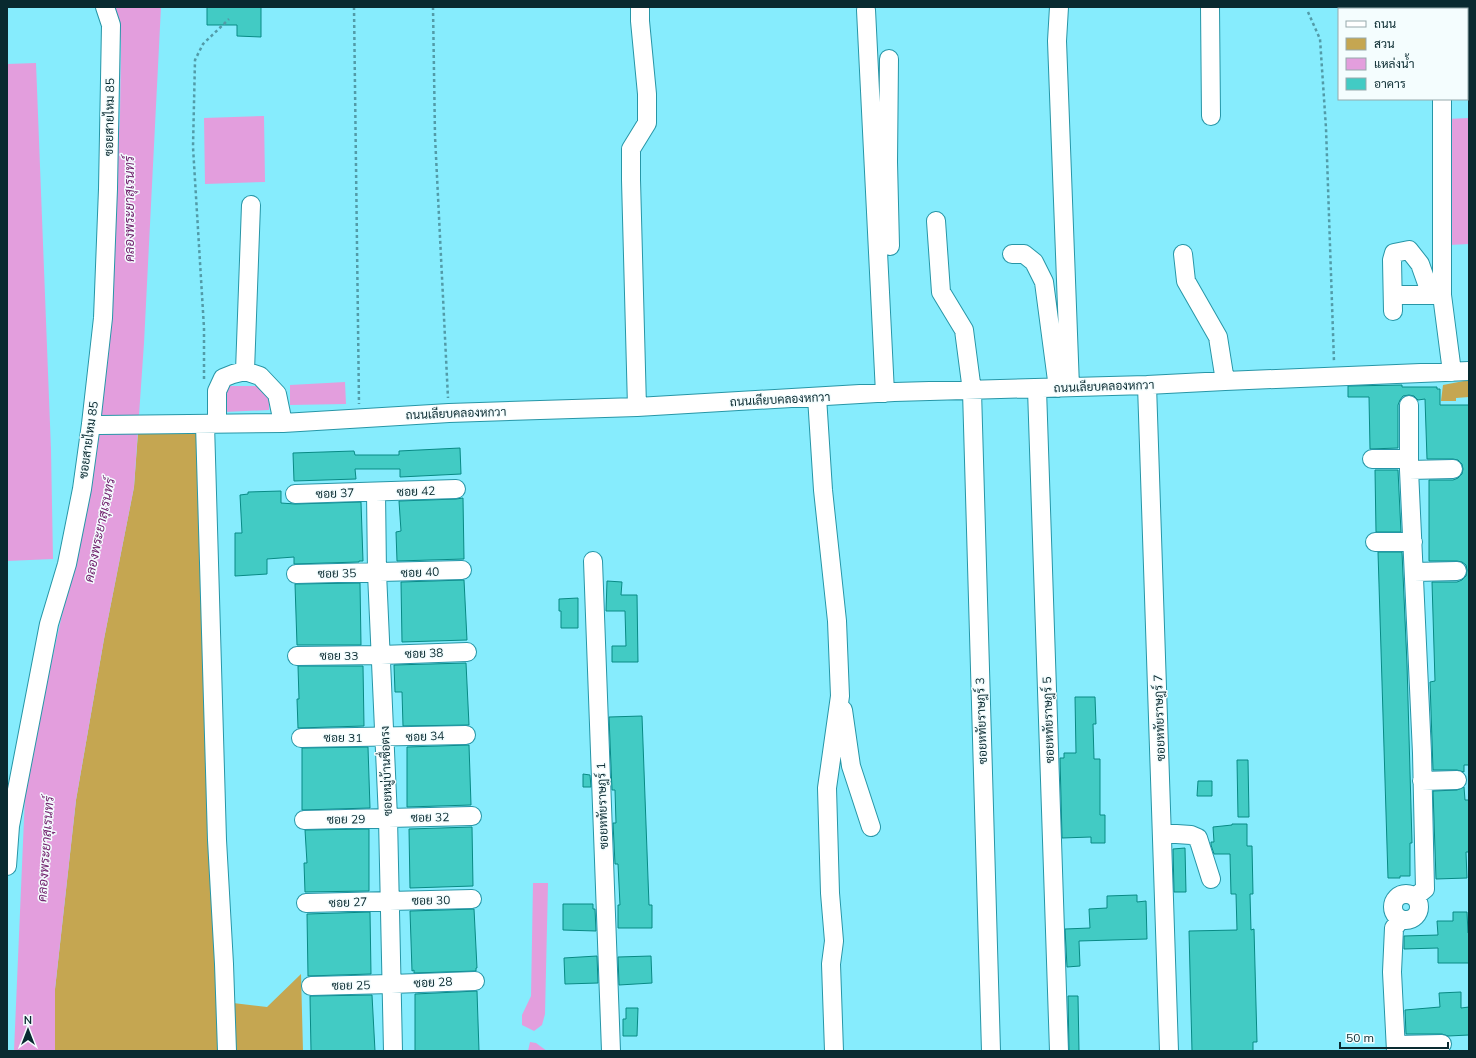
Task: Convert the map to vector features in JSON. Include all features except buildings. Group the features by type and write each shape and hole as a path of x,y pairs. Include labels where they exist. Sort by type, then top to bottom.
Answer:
{"street":[{"name":"ซอยสายไหม 85","path":"7,866 10,826 49,624 67,564 95,425 103,318 108,189 111,25 105,7"},
{"path":"637,407 631,149 647,123 648,94 640,21 640,7"},
{"path":"1059,7 1057,41 1064,387"},
{"path":"1210,7 1211,116"},
{"path":"866,10 889,393"},
{"path":"889,59 889,393"},
{"path":"1436,295 1442,100"},
{"path":"246,371 251,205"},
{"name":"ซอยหทัยราษฎร์ 3","path":"936,221 941,292 964,330 972,391 990,1051"},
{"path":"1436,295 1393,303 1392,260 1394,253 1409,250 1420,264 1436,295 1461,372"},
{"path":"1012,254 1024,254 1034,262 1044,282 1064,387"},
{"path":"1183,254 1186,281 1218,337 1225,381"},
{"path":"227,1051 218,840 211,424 217,391 223,378 246,371 260,376 276,394 283,422"},
{"name":"ถนนเลียบคลองหกวา","path":"95,425 283,422 449,413 637,407 889,393 1148,385 1334,376 1461,372"},
{"name":"ซอยหทัยราษฎร์ 7","path":"1148,385 1168,1051"},
{"name":"ซอยหทัยราษฎร์ 5","path":"1037,389 1059,1051"},
{"path":"817,397 823,490 836,621 840,696 845,716 851,766 871,827"},
{"path":"1409,405 1409,465 1425,889 1415,897 1419,905 1417,914 1410,920 1401,919 1394,928 1392,972 1396,1048 1442,1044"},
{"path":"1372,459 1409,465 1453,469"},
{"name":"ซอย 42","path":"376,492 456,489"},
{"name":"ซอย 37","path":"295,494 376,492"},
{"name":"ซอยหมู่บ้านซื่อตรง","path":"376,492 377,573 388,818 391,984 394,1051"},
{"path":"1375,542 1413,542"},
{"name":"ซอยหทัยราษฎร์ 1","path":"593,561 611,1051"},
{"name":"ซอย 40","path":"377,573 462,570"},
{"path":"1414,572 1456,571"},
{"name":"ซอย 35","path":"296,574 377,573"},
{"name":"ซอย 38","path":"381,655 467,652"},
{"name":"ซอย 33","path":"297,656 381,655"},
{"path":"834,1051 831,964 834,941 830,893 826,788 840,696"},
{"name":"ซอย 34","path":"385,737 466,735"},
{"name":"ซอย 31","path":"301,738 385,737"},
{"path":"1422,781 1458,780"},
{"name":"ซอย 32","path":"388,818 472,816"},
{"name":"ซอย 29","path":"304,820 388,818"},
{"path":"1162,833 1191,835 1198,838 1211,880"},
{"name":"ซอย 30","path":"390,900 472,899"},
{"name":"ซอย 27","path":"306,903 390,900"},
{"name":"ซอย 28","path":"391,984 475,981"},
{"name":"ซอย 25","path":"311,986 391,984"}],"path":[{"path":"354,7 359,418"},
{"path":"433,7 435,136 449,413"},
{"path":"1308,12 1320,40 1326,128 1334,376"},
{"path":"204,384 204,328 193,148 195,60 203,44 229,19"}],"green space":[{"path":"1469,380 1469,397 1456,398 1456,401 1441,401 1443,385"},
{"path":"200,431 221,1051 55,1051 55,989 76,800 104,639 134,487 138,433"},
{"path":"301,974 303,1051 235,1051 233,1003 267,1007"}],"water":[{"name":"คลองพระยาสุเรนทร์","path":"110,7 161,7 144,343 134,487 104,639 76,800 55,989 55,1051 14,1051 25,796 47,682 81,530 97,445 103,391 120,117 121,41"},
{"path":"36,63 51,450 53,559 7,561 7,64"},
{"path":"264,116 265,182 205,184 204,118"},
{"path":"1469,118 1469,244 1449,245 1446,119"},
{"path":"345,382 346,404 290,405 290,385"},
{"path":"224,386 262,386 269,401 269,410 224,412"},
{"path":"533,883 548,883 545,1014 542,1025 534,1031 522,1025 522,1015 531,996"},
{"path":"530,1042 536,1043 547,1051 528,1051"}]}
